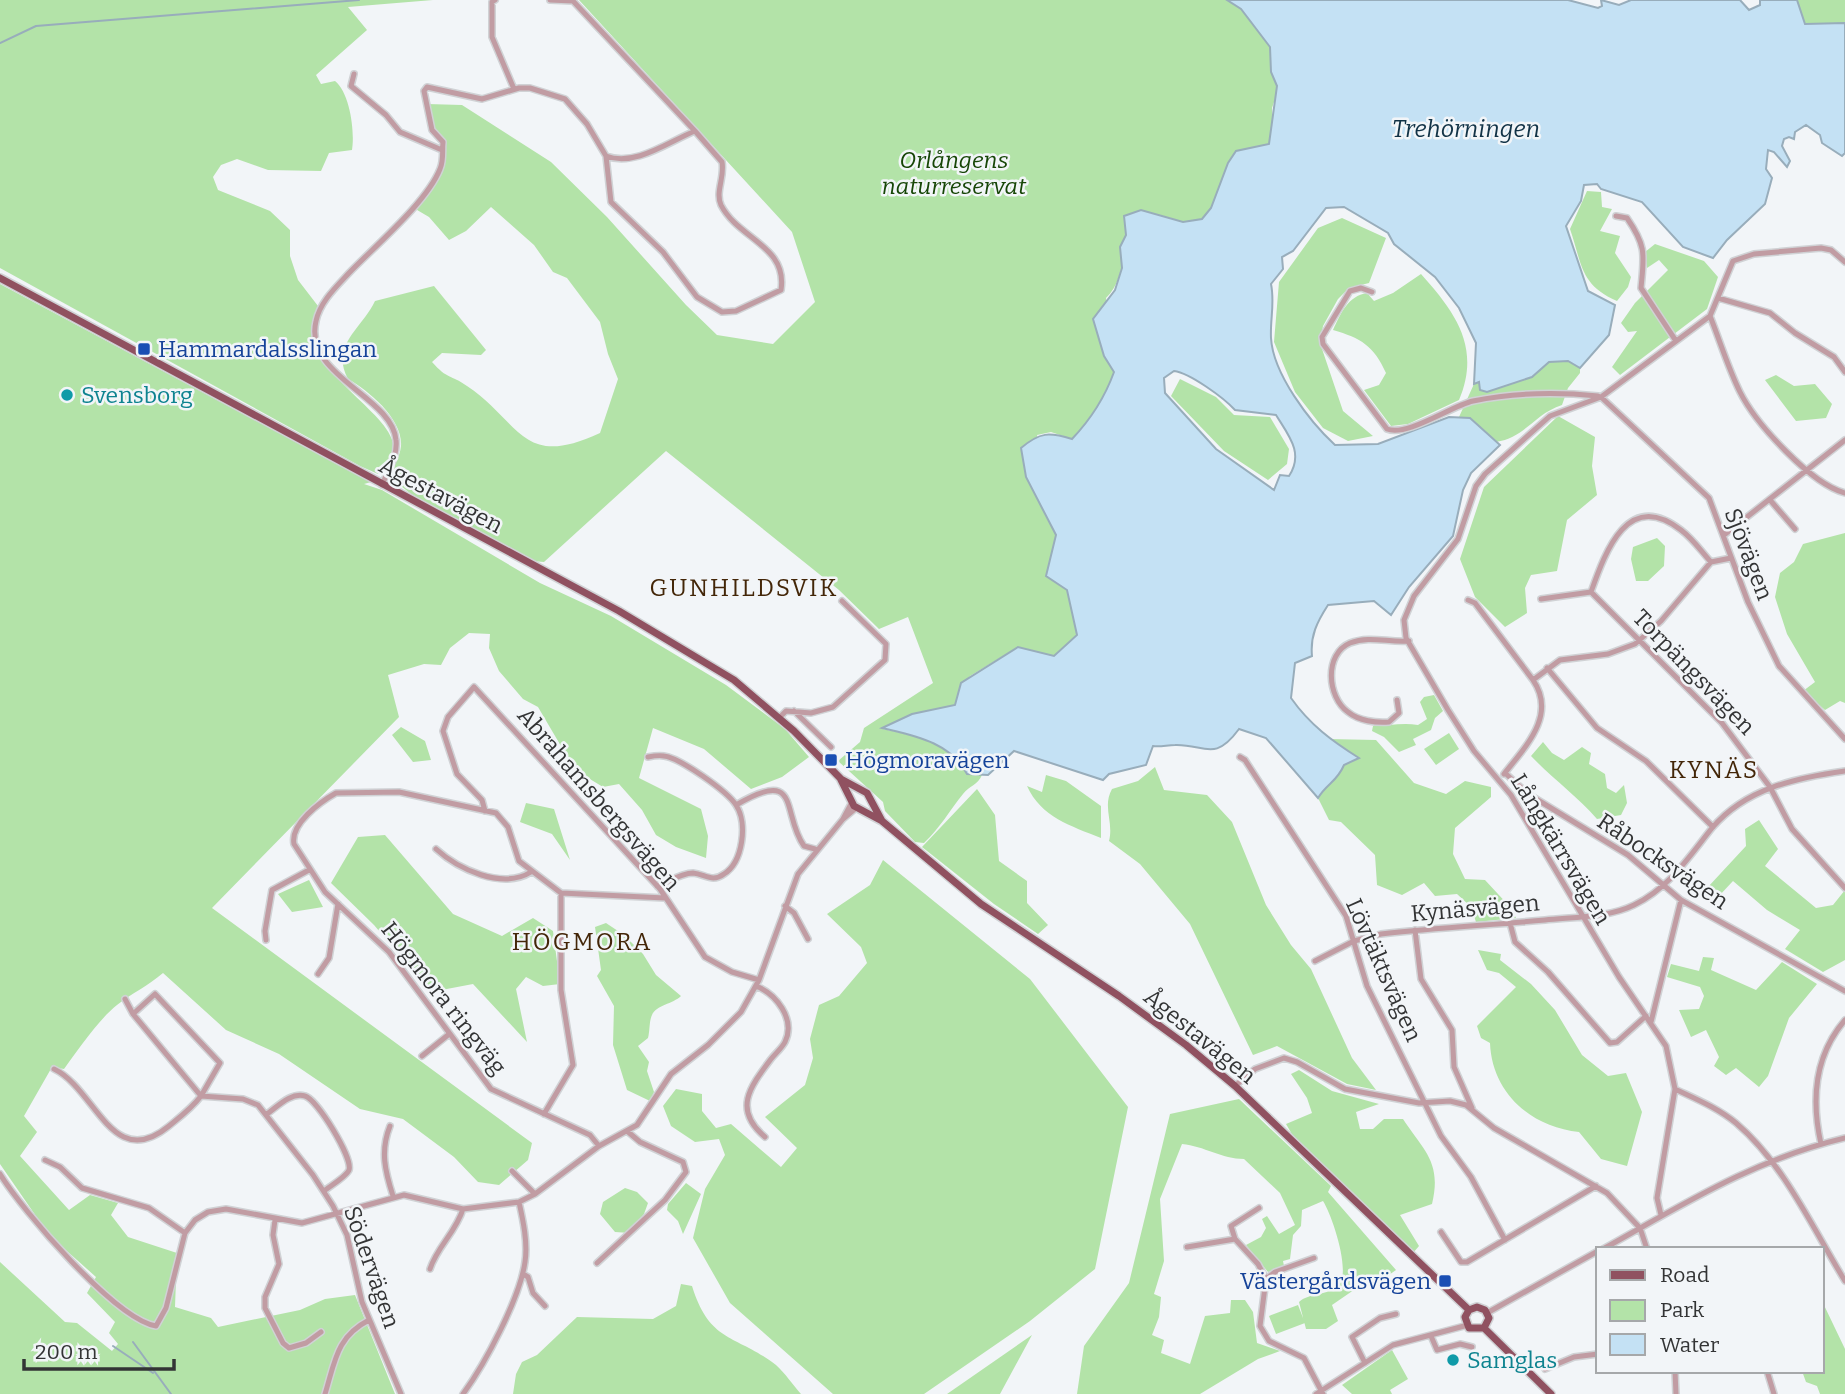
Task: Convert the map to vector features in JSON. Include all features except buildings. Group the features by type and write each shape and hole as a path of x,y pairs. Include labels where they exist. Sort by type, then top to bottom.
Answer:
{"main road":[{"name":"Ågestavägen","path":"0,278 619,611 734,680 779,718 841,779 867,793 882,821"},
{"name":"Ågestavägen","path":"841,779 855,804 882,821 974,899 1119,996 1186,1045 1235,1086 1469,1310"},
{"path":"855,804 858,790"},
{"path":"855,804 868,799"},
{"path":"1477,1307 1488,1313 1488,1323 1484,1328 1475,1330 1468,1325 1465,1317 1469,1310 1477,1307"},
{"path":"1484,1328 1551,1394"}],"street":[{"path":"495,0 491,10 492,37 514,89"},
{"path":"382,485 395,457 394,429 383,414 345,383 331,367 317,342 315,322 333,290 426,192 440,168 443,142 432,130 424,91 427,87 482,99 514,89 530,88 565,99 587,124 606,156 608,194 618,212 663,252 697,297 722,312 736,311 781,290 783,281 771,252 734,221 721,206 719,196 722,162 573,1 550,0"},
{"path":"354,74 351,86 386,115 400,132 442,150"},
{"path":"606,156 619,161 635,158 695,131"},
{"path":"1616,216 1627,218 1643,245 1645,265 1641,288 1676,341"},
{"path":"1845,262 1824,249 1742,256 1730,265 1710,316 1740,392 1751,410 1806,472 1829,488 1845,493"},
{"path":"1372,292 1361,288 1350,291 1323,336 1323,344 1387,429 1402,429 1472,401 1572,393 1601,397"},
{"path":"1718,298 1770,313 1795,333 1834,357 1845,372"},
{"name":"Långkärrsvägen","path":"1675,1089 1666,1046 1582,916 1500,779 1474,751 1404,628 1408,607 1458,539 1476,486 1485,474 1550,416 1601,397 1710,316"},
{"name":"Sjövägen","path":"1601,397 1709,498 1761,634 1779,666 1801,694 1845,739"},
{"path":"1724,535 1845,440"},
{"path":"1770,500 1795,529"},
{"path":"1541,599 1591,592 1615,538 1623,526 1634,519 1658,518 1670,522 1689,536 1711,562"},
{"path":"1533,680 1547,668 1567,659 1615,652 1640,640 1661,621 1711,562 1731,558"},
{"name":"Torpängsvägen","path":"1591,592 1722,723 1770,787 1792,830 1845,888"},
{"path":"1468,600 1475,603 1533,680 1542,697 1541,717 1535,732 1500,779"},
{"path":"779,718 786,711 819,712 833,707 885,660 886,644 842,601"},
{"path":"1397,700 1399,713 1390,722 1374,722 1351,715 1336,696 1332,662 1340,650 1360,640 1409,641"},
{"path":"1547,668 1597,728 1646,761 1713,827"},
{"name":"Abrahamsbergsvägen","path":"485,811 482,800 457,774 443,731 448,718 460,706 470,689 477,688 657,886 705,957 757,983"},
{"path":"793,711 831,747"},
{"path":"648,757 666,756 686,766 736,805 742,843 740,855 730,869 714,878 690,873 657,886"},
{"name":"Lövtäktsvägen","path":"1240,757 1245,760 1346,916 1367,986 1441,1136 1471,1177 1505,1240"},
{"name":"Kynäsvägen","path":"1315,961 1354,941 1415,930 1582,916 1633,906 1665,885 1734,806 1770,787 1793,779 1845,771"},
{"name":"Råbocksvägen","path":"1505,773 1528,794 1628,855 1681,900 1845,991"},
{"path":"736,805 765,790 778,793 791,804 798,838 804,846 815,849"},
{"name":"Högmora ringväg","path":"485,811 399,792 346,791 327,798 296,827 292,835 309,870 338,904 389,952 448,1035 491,1089 590,1135 599,1146"},
{"path":"0,1174 42,1233 110,1296 148,1324 156,1326 166,1308 185,1233 200,1216 217,1210 235,1210 275,1220 302,1223 337,1215 393,1196 414,1197 463,1209 519,1202 536,1194 599,1146 644,1118 671,1074 708,1045 741,1012 757,983 798,873 815,849 855,804"},
{"path":"485,811 496,813 504,819 519,861 561,893 665,898"},
{"path":"436,849 460,868 483,874 512,878 531,872"},
{"path":"267,940 265,932 272,890 309,870"},
{"path":"544,1114 573,1065 561,990 561,893"},
{"path":"1651,1022 1681,900"},
{"path":"318,974 329,958 338,904"},
{"path":"785,906 794,913 808,939"},
{"path":"1510,923 1515,942 1548,972 1610,1043 1617,1042 1646,1016"},
{"path":"1415,930 1421,979 1452,1030 1453,1063 1472,1108"},
{"path":"757,983 775,997 784,1011 787,1023 785,1043 761,1073 746,1108 751,1124 765,1137"},
{"path":"54,1069 73,1080 117,1134 132,1140 157,1136 197,1102 220,1063 155,994 132,1014"},
{"path":"125,999 132,1014 201,1096"},
{"path":"1821,1144 1815,1090 1821,1058 1845,1020"},
{"path":"422,1055 448,1035"},
{"path":"1235,1086 1255,1069 1284,1058 1297,1062 1345,1089 1426,1103 1450,1101 1472,1108 1494,1128 1596,1186 1615,1200 1640,1228 1646,1247"},
{"path":"1661,1216 1657,1199 1675,1089 1735,1122 1772,1160 1824,1247"},
{"name":"Södervägen","path":"201,1096 243,1099 258,1105 324,1191 351,1249 369,1320 401,1394"},
{"path":"267,1114 294,1096 304,1096 313,1102 337,1134 349,1165 348,1172 324,1191"},
{"path":"390,1126 384,1142 384,1163 393,1196"},
{"path":"597,1263 665,1200 686,1172 683,1162 640,1142 627,1131"},
{"path":"1606,1247 1713,1185 1772,1160 1845,1138"},
{"path":"45,1160 60,1167 82,1188 149,1208 185,1233"},
{"path":"512,1171 536,1194"},
{"path":"1441,1232 1464,1263 1596,1186"},
{"path":"463,1394 486,1360 523,1274 526,1254 519,1202"},
{"path":"1259,1208 1233,1221 1231,1226 1235,1240 1258,1264 1266,1279 1260,1326 1269,1341 1304,1358 1320,1393 1393,1345 1468,1325"},
{"path":"430,1269 435,1255 457,1224 463,1209"},
{"path":"275,1220 273,1235 279,1264 265,1297 266,1315 289,1348 312,1340 321,1332"},
{"path":"1187,1247 1235,1240"},
{"path":"1818,1247 1822,1244"},
{"path":"1824,1247 1845,1281"},
{"path":"1488,1313 1596,1253"},
{"path":"1266,1279 1275,1272 1314,1258"},
{"path":"523,1274 528,1277 533,1293 545,1306"},
{"path":"1365,1363 1352,1338 1380,1318 1396,1314"},
{"path":"325,1394 343,1340 354,1327 369,1320"},
{"path":"1431,1336 1437,1350 1460,1344 1472,1348"},
{"path":"1545,1369 1574,1357 1596,1354"},
{"path":"1675,1373 1676,1394"},
{"path":"1767,1373 1774,1394"}],"green space":[{"path":"0,0 433,0 348,7 367,30 316,75 321,84 335,81 344,94 352,123 352,150 329,153 321,171 268,170 237,159 221,165 213,177 218,190 270,211 290,230 290,256 298,280 318,306 313,333 321,357 379,419 391,438 393,456 378,474 0,268"},
{"name":"Orlångens naturreservat","path":"579,0 1227,0 1241,9 1270,47 1278,90 1272,108 1274,142 1221,186 1215,199 1218,203 1202,219 1129,231 1116,284 1106,298 1116,370 1089,425 1072,439 1051,432 1037,435 1056,526 1061,583 1067,590 1079,635 1056,656 1046,657 1018,647 970,676 955,705 912,714 883,729 931,742 960,763 967,774 982,775 963,794 924,843 915,842 885,811 883,802 838,761 860,742 864,728 933,683 908,617 879,629 839,590 666,451 544,562 532,561 411,494 391,478 401,446 397,426 375,398 348,379 343,367 345,347 375,301 434,286 486,350 481,355 442,353 432,362 442,372 485,400 524,437 537,444 553,446 574,443 600,433 618,379 600,322 567,278 553,272 534,245 491,207 466,231 449,240 429,217 412,207 441,168 443,142 432,130 427,104 462,105 551,162 607,217 686,305 717,335 773,344 815,302 792,232"},
{"path":"1797,0 1845,0 1845,23 1805,24"},
{"path":"1587,191 1601,192 1602,207 1612,209 1600,231 1620,236 1615,253 1631,277 1628,287 1617,301 1605,295 1589,280 1580,263 1570,229"},
{"path":"1342,218 1386,238 1369,283 1349,288 1338,299 1323,326 1320,343 1343,411 1373,436 1348,441 1323,428 1295,392 1274,342 1279,282 1318,228"},
{"path":"1655,244 1704,261 1718,277 1707,309 1620,375 1612,367 1637,331 1628,332 1621,323 1635,303 1668,270 1659,260 1647,268 1645,252"},
{"path":"1421,274 1445,303 1461,332 1466,348 1465,381 1459,400 1408,424 1391,426 1364,390 1379,385 1386,373 1377,356 1366,344 1333,330 1346,306 1355,298 1367,293 1374,301 1393,293"},
{"path":"0,284 371,482 364,484 382,490 540,583 611,616 726,685 785,729 809,757 782,777 751,789 704,749 653,728 639,778 701,809 708,836 706,858 676,847 656,835 642,810 619,784 603,787 575,770 538,707 523,699 499,671 489,648 490,634 469,633 450,648 441,665 424,664 388,675 399,717 212,908 532,1143 528,1160 499,1185 478,1182 454,1157 403,1119 360,1109 279,1054 226,1030 163,973 110,1011 64,1069 52,1067 24,1116 37,1132 20,1156 69,1210 90,1195 118,1203 111,1215 128,1237 177,1253 175,1307 211,1318 218,1327 300,1310 325,1299 355,1295 395,1394 0,1394 0,1262 65,1322 77,1323 112,1351 118,1344 109,1333 115,1322 87,1293 96,1277 49,1235 0,1164"},
{"path":"1568,361 1580,368 1580,373 1568,388 1562,405 1544,414 1515,436 1496,442 1470,418 1459,417 1474,384 1479,381 1487,392 1532,377 1549,362"},
{"path":"1776,375 1794,386 1815,384 1832,404 1826,418 1796,421 1765,380"},
{"path":"1180,379 1216,397 1234,415 1270,417 1289,449 1287,464 1268,480 1224,451 1171,396"},
{"path":"1558,416 1595,437 1592,466 1597,495 1567,520 1557,571 1531,575 1525,588 1527,613 1505,627 1475,597 1460,559 1484,487"},
{"path":"1845,533 1845,703 1840,701 1825,710 1803,691 1815,682 1787,634 1775,597 1780,573 1794,562 1803,544"},
{"path":"1657,538 1665,546 1664,566 1648,581 1636,581 1631,559 1633,547"},
{"path":"1434,695 1443,711 1435,718 1431,730 1413,739 1416,745 1399,752 1384,737 1372,731 1373,726 1418,725 1427,719 1420,702 1424,697"},
{"path":"401,727 425,741 431,760 413,762 392,735"},
{"path":"1449,733 1459,749 1436,765 1424,749"},
{"path":"1328,739 1376,740 1414,783 1446,794 1465,781 1491,787 1491,797 1455,828 1453,854 1465,879 1485,880 1511,908 1516,918 1476,922 1471,907 1457,894 1435,896 1424,883 1402,895 1377,885 1375,855 1341,822 1329,820 1318,798 1344,765 1359,758"},
{"path":"1543,742 1552,753 1564,760 1582,747 1591,753 1589,764 1605,774 1607,788 1616,793 1624,785 1627,803 1621,815 1597,819 1531,756"},
{"path":"1155,767 1164,790 1207,795 1232,822 1266,905 1291,945 1311,969 1352,1058 1376,1090 1347,1084 1277,1046 1253,1055 1190,924 1140,864 1109,841 1108,802 1112,789 1138,781"},
{"path":"1046,775 1066,781 1101,806 1101,838 1058,819 1040,806 1027,786 1042,792"},
{"path":"977,789 995,815 999,861 1027,881 1027,903 1048,925 1038,934 994,904 922,847"},
{"path":"526,803 554,809 570,860 552,834 520,822"},
{"path":"1759,820 1778,849 1765,866 1816,908 1833,905 1845,890 1845,960 1823,972 1785,949 1800,930 1767,910 1733,881 1718,897 1708,887 1746,846 1745,829"},
{"path":"385,835 453,914 502,936 533,918 553,931 560,984 543,986 526,977 516,989 527,1042 473,984 431,992 374,925 331,883 358,837"},
{"path":"883,860 1030,979 1128,1107 1095,1269 1030,1321 924,1394 833,1394 730,1303 693,1238 705,1189 725,1155 719,1139 695,1142 671,1126 663,1106 676,1089 702,1094 702,1111 716,1128 731,1124 781,1167 797,1148 765,1117 805,1085 813,1058 810,1039 819,1005 839,996 867,963 861,947 827,914 870,885"},
{"path":"309,880 323,907 292,912 278,894"},
{"path":"606,923 624,935 643,954 656,975 681,996 654,1012 648,1038 638,1046 649,1062 647,1071 654,1092 650,1101 627,1090 613,1045 614,1006 597,976 601,970 595,927"},
{"path":"1478,950 1501,954 1500,960 1531,984 1555,1010 1582,1055 1608,1076 1626,1073 1642,1112 1627,1166 1601,1159 1579,1132 1561,1129 1530,1115 1506,1092 1492,1061 1490,1043 1481,1038 1477,1026 1516,987 1499,973 1487,970"},
{"path":"1703,957 1714,958 1711,970 1756,990 1782,962 1817,984 1789,1018 1768,1076 1759,1087 1736,1068 1726,1075 1714,1066 1719,1057 1706,1030 1691,1037 1679,1010 1699,1009 1704,996 1700,987 1667,977 1671,964 1699,971"},
{"path":"1299,1070 1332,1091 1379,1104 1356,1112 1360,1129 1373,1129 1384,1119 1403,1119 1424,1149 1435,1178 1432,1204 1400,1215 1419,1246 1413,1253 1293,1136 1286,1124 1312,1113 1307,1098 1291,1074"},
{"path":"1239,1099 1331,1186 1328,1192 1396,1270 1376,1284 1364,1283 1332,1305 1338,1321 1326,1329 1306,1329 1299,1302 1335,1288 1342,1278 1339,1243 1323,1201 1302,1210 1301,1226 1293,1235 1290,1259 1283,1261 1284,1266 1268,1272 1246,1245 1261,1237 1266,1228 1262,1219 1267,1216 1279,1234 1295,1225 1280,1193 1244,1159 1182,1144 1160,1199 1164,1261 1154,1294 1161,1297 1159,1317 1152,1335 1164,1340 1161,1353 1190,1364 1205,1316 1230,1313 1231,1300 1245,1300 1253,1312 1257,1343 1280,1351 1258,1359 1200,1394 1077,1394 1084,1346 1129,1283 1170,1114"},
{"path":"686,1183 701,1194 683,1234 678,1221 667,1210 668,1204"},
{"path":"625,1188 637,1192 648,1203 644,1214 630,1233 615,1232 600,1214 603,1202"},
{"path":"681,1284 692,1286 699,1305 716,1328 776,1365 801,1394 513,1394 516,1374 522,1362 537,1355 577,1317 653,1319 676,1306"},
{"path":"1298,1305 1305,1323 1276,1334 1269,1316"},
{"path":"1824,1305 1845,1349 1845,1394 1820,1394 1817,1386 1806,1382 1803,1373 1824,1373"},
{"path":"1032,1335 1000,1394 947,1394"},
{"path":"1392,1350 1408,1379 1390,1390 1392,1394 1352,1394 1342,1385"}],"water":[{"name":"Trehörningen","path":"1227,0 1568,0 1598,8 1602,6 1601,0 1619,5 1631,0 1740,0 1749,10 1760,5 1760,0 1797,0 1805,24 1845,23 1845,153 1842,156 1822,143 1820,135 1806,125 1795,132 1794,139 1784,139 1782,146 1790,161 1787,167 1774,152 1768,150 1766,169 1772,178 1765,204 1727,240 1713,258 1683,247 1642,202 1601,189 1597,184 1584,185 1581,201 1566,226 1588,291 1615,305 1609,335 1580,368 1568,361 1549,362 1532,377 1487,392 1480,390 1479,382 1474,384 1476,343 1459,308 1435,277 1394,244 1388,233 1344,207 1326,208 1293,251 1282,257 1283,269 1271,284 1273,352 1278,367 1304,411 1335,445 1378,444 1449,417 1470,418 1500,445 1471,473 1463,490 1453,536 1409,587 1391,615 1374,601 1328,605 1315,629 1312,656 1295,663 1291,698 1322,732 1359,758 1344,765 1318,798 1266,738 1239,729 1223,746 1216,749 1185,745 1153,746 1146,765 1109,774 1103,780 1014,751 988,775 967,774 960,763 941,747 882,728 912,714 955,705 961,683 1018,647 1054,656 1077,635 1067,590 1046,576 1056,535 1026,477 1021,448 1039,436 1057,435 1072,439 1097,407 1114,372 1104,356 1093,319 1115,290 1122,268 1120,247 1126,235 1124,216 1141,210 1183,222 1202,219 1211,208 1228,163 1236,151 1269,144 1277,86 1271,72 1270,47 1241,9","holes":["1174,371 1206,387 1235,410 1276,415 1293,445 1295,460 1289,476 1280,475 1274,490 1216,449 1165,393 1164,378"]}],"waterway":[{"path":"0,43 36,26 359,0"},
{"path":"133,1342 171,1394"},
{"path":"113,1346 153,1373"}],"place":[{"name":"Hammardalsslingan","path":"144,349"},
{"name":"Svensborg","path":"67,395"},
{"name":"Högmoravägen","path":"831,760"},
{"name":"Västergårdsvägen","path":"1445,1281"},
{"name":"Samglas","path":"1453,1360"}],"district":[{"name":"GUNHILDSVIK","path":"744,588"},
{"name":"KYNÄS","path":"1714,770"},
{"name":"HÖGMORA","path":"582,942"}]}
